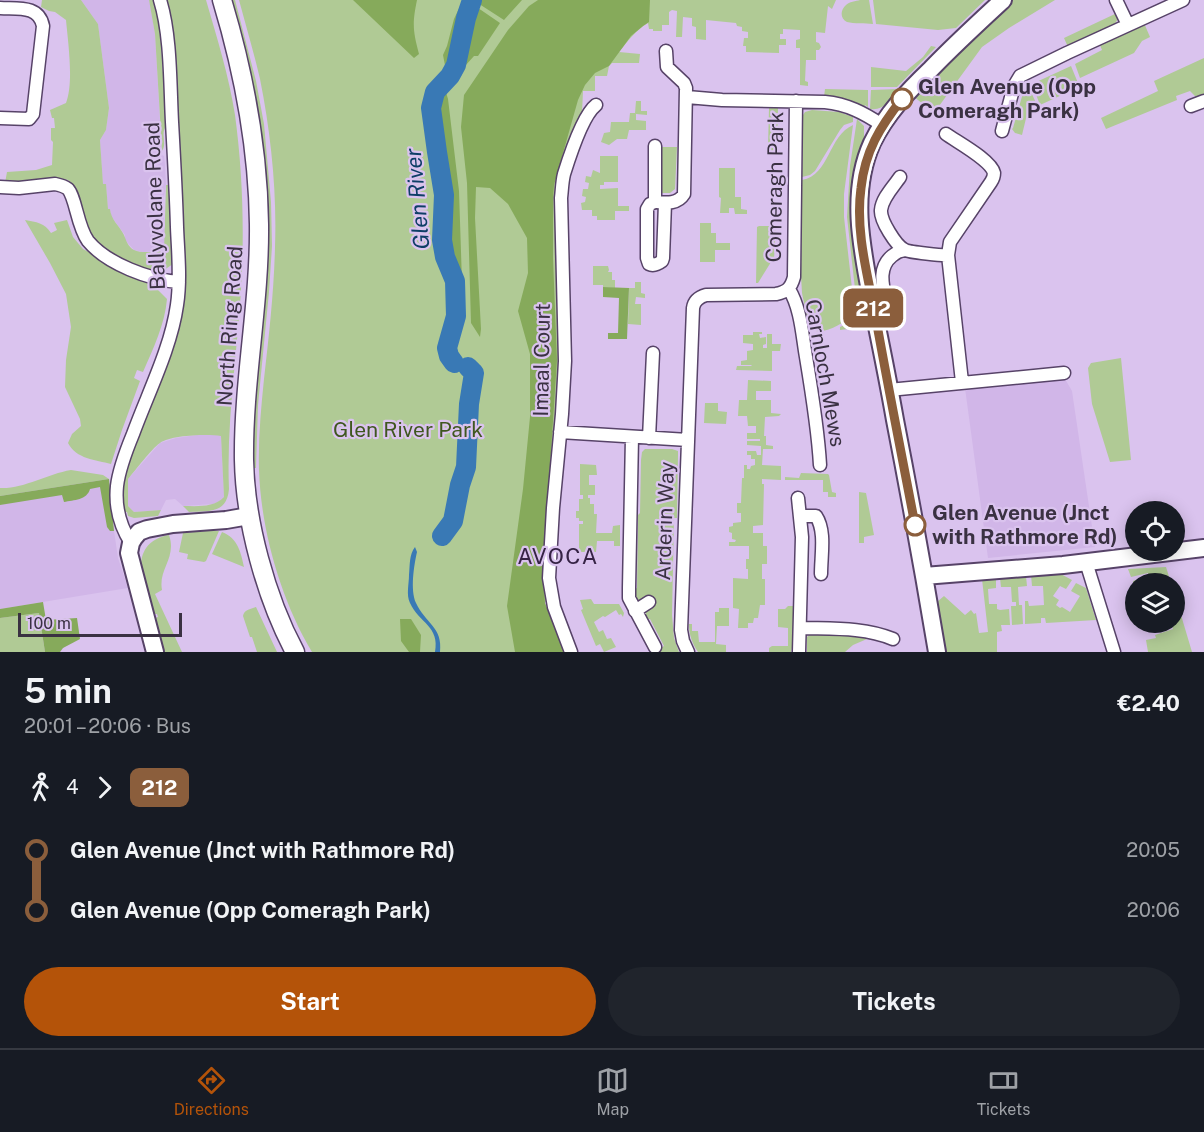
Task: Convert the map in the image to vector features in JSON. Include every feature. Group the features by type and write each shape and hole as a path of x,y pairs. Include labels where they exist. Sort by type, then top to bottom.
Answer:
{"main road":[{"name":"North Ring Road","path":"222,0 244,81 258,189 258,260 245,408 244,481 249,516 267,585 277,614 295,652"}],"street":[{"name":"Ballyvolane Road","path":"130,543 120,520 117,501 118,477 173,325 179,282 168,50 160,0"},
{"path":"937,652 863,259 861,187 867,156 882,125 906,94 956,43 1003,0"},
{"path":"1116,0 1128,25"},
{"path":"1002,131 1014,86 1020,76 1183,0"},
{"path":"0,8 33,11 42,18 43,26 33,114 29,119 0,118"},
{"path":"656,146 660,203 674,202 684,194 687,97 684,83 667,67 666,51"},
{"name":"Comeragh Park","path":"687,97 839,103 882,125"},
{"name":"Comeragh Park","path":"687,440 693,308 696,302 702,296 713,294 776,294 786,291 792,285 794,277 796,101"},
{"path":"1191,106 1204,101"},
{"name":"Imaal Court","path":"571,652 554,607 549,578 565,361 561,198 563,177 587,114 596,105"},
{"path":"945,134 988,163 994,172 994,177 950,243 948,255 962,382"},
{"path":"900,177 884,202 881,212 885,225 905,250"},
{"path":"0,187 19,188 56,184 67,188 83,233 98,250 126,267 153,278 179,282"},
{"path":"887,307 881,273 887,260 897,252 905,250 948,255"},
{"name":"Carnloch Mews","path":"789,289 797,306 801,327 818,429 820,465"},
{"path":"649,438 653,353"},
{"path":"889,390 1064,373"},
{"path":"560,432 632,437"},
{"name":"Arderin Way","path":"655,647 629,597 628,588 632,437 687,440 681,630 688,652"},
{"path":"798,498 802,537 799,652"},
{"path":"155,652 131,562 130,543 139,532 159,527 249,516"},
{"path":"800,516 816,516 820,522 821,574"},
{"path":"924,576 1086,562 1204,548"},
{"path":"1086,562 1114,652"},
{"name":"Arderin Way","path":"636,611 650,602"},
{"path":"801,628 862,630 893,639"}],"shaded area":[{"path":"81,0 149,0 155,34 162,155 165,164 165,251 134,250 125,240 125,235 108,209 106,185 103,185 100,140 106,130 109,108 98,24"},
{"path":"1065,379 1072,391 1095,547 988,558 965,388"},
{"path":"204,434 221,435 224,497 222,500 214,504 183,506 175,499 166,500 161,510 134,512 128,506 128,479 160,443"},
{"path":"109,479 118,558 128,588 0,609 0,496"}],"green space":[{"path":"42,0 81,0 98,24 109,108 106,130 100,140 103,184 106,184 108,209 134,250 164,251 166,185 170,185 173,264 161,272 150,272 100,246 89,233 80,211 74,186 68,180 58,178 5,183 7,172 36,170 52,165 51,128 55,128 50,110 66,103 68,95 70,62 66,20 55,12 41,7"},
{"path":"149,0 153,0 161,38 165,120 162,151 155,34"},
{"path":"166,0 206,0 226,71 235,115 241,174 243,252 229,434 229,489 225,503 215,510 189,512 183,506 210,505 224,497 221,436 190,436 165,440 152,450 128,479 128,506 134,512 161,510 158,516 134,518 124,512 123,499 128,462 171,350 184,296 175,59 172,23"},
{"path":"229,0 235,0 256,81 264,124 271,202 272,246 258,405 256,468 254,468 253,404 263,292"},
{"name":"Glen River Park","path":"239,0 836,0 832,9 828,6 825,33 816,32 816,42 821,47 816,50 816,60 806,60 805,81 808,82 808,86 800,85 800,48 796,48 796,40 800,39 800,30 783,29 780,39 786,39 786,45 779,45 779,53 746,52 746,46 743,46 744,38 748,38 748,32 742,31 742,27 737,26 736,23 706,20 706,40 696,39 696,27 692,26 692,18 683,17 682,37 676,37 677,11 672,10 669,12 669,25 662,25 662,31 649,29 648,23 636,32 619,52 640,54 639,63 612,63 607,76 595,76 595,91 583,91 582,113 556,191 557,287 561,349 554,460 550,465 549,480 552,485 547,547 544,550 543,566 546,570 548,597 545,603 550,619 555,621 567,652 312,652 301,632 282,588 268,541 261,493 259,436 274,280 275,205 264,100"},
{"path":"353,0 417,0 414,27 419,54 414,58"},
{"path":"463,0 500,23 478,56 474,56 465,66 461,76 448,81 443,55 454,19"},
{"path":"473,0 522,0 504,20"},
{"path":"538,0 650,0 649,22 631,36 609,66 595,73 585,85 578,100 554,185 553,258 557,360 543,575 545,603 564,652 515,652 507,606 530,417 530,354 518,311 528,273 527,238 508,204 490,188 476,187 475,218 480,337 471,323 467,183 461,127 464,95 508,30 529,6"},
{"path":"860,0 869,0 873,24 850,23 843,19 844,7"},
{"path":"873,0 985,0 956,28 938,30 876,24"},
{"path":"1012,0 1055,0 982,47 934,113 913,96"},
{"path":"1117,13 1118,19 1114,25 1068,47 1064,38"},
{"path":"1144,23 1150,37 1142,41 1134,53 1080,78 1075,64 1102,50 1099,43"},
{"path":"931,46 936,47 897,87 871,87 871,67 906,71 923,57"},
{"path":"1204,58 1204,96 1196,97 1190,91 1176,96 1177,100 1106,129 1101,118 1158,91 1154,81"},
{"path":"1071,66 1078,83 1075,89 1040,105 1032,84"},
{"path":"1025,79 1037,105 1028,110 1022,135 1015,133 1012,129 1023,93 1016,89"},
{"path":"445,89 459,191 462,282 458,283 446,248 444,225 448,181 440,153 435,121 436,101"},
{"path":"825,89 868,90 868,107 865,105 864,109 846,100 824,97"},
{"path":"898,89 883,106 870,109 871,90"},
{"path":"636,101 641,101 641,111 647,111 647,115 636,114 636,120 646,121 646,130 629,130 627,139 617,139 609,145 601,142 604,133 610,132 611,122 629,122 630,113 635,113"},
{"path":"769,108 778,108 777,152 771,152 771,148 768,148"},
{"path":"812,110 839,112 853,117 853,122 844,125 840,130 815,171 802,177 803,115"},
{"path":"857,119 864,126 864,140 855,173 852,222 858,274 869,330 855,328 840,330 840,327 857,319 858,316 847,217 850,166"},
{"path":"853,125 844,194 844,217 855,315 829,330 811,330 802,293 802,180 818,171 838,138"},
{"path":"661,147 677,147 675,189 670,193 660,193"},
{"path":"600,156 618,156 618,182 604,182 604,185 600,185 600,189 618,188 618,206 629,206 629,211 615,211 615,220 597,220 597,216 592,216 592,210 582,210 581,203 585,202 586,197 582,196 583,189 588,189 589,183 585,182 586,176 591,177 593,170 600,173"},
{"path":"719,168 735,168 735,197 741,197 741,209 747,210 747,214 735,214 734,208 729,208 729,213 720,213"},
{"path":"25,220 43,225 51,233 57,230 54,223 67,220 73,237 83,249 151,283 167,299 164,318 143,372 137,370 134,378 140,381 111,464 81,456 68,443 72,434 81,426 65,387 71,327 66,294"},
{"path":"700,223 711,223 711,233 716,233 716,243 730,243 730,250 715,250 715,262 700,262"},
{"path":"776,226 774,259 756,283 757,227"},
{"path":"593,266 608,266 608,272 612,272 612,280 615,280 615,288 593,285"},
{"path":"635,282 641,282 641,293 645,294 645,298 636,297 635,304 641,304 641,325 628,324 629,288 635,288"},
{"path":"603,287 629,288 627,339 608,339 608,333 618,333 619,298 603,297"},
{"path":"753,332 762,332 759,334 760,338 766,337 766,344 763,348 767,348 767,334 772,334 772,344 781,344 780,351 772,351 772,371 736,370 737,366 752,366 741,365 741,361 747,360 747,351 753,350 753,344 743,343 743,335 753,335"},
{"path":"1121,358 1131,460 1110,462 1092,404 1088,368 1091,363"},
{"path":"748,380 771,381 771,391 756,391 756,400 771,400 771,413 781,414 765,417 766,445 773,446 773,449 763,449 762,465 781,466 781,480 762,479 762,484 764,484 763,525 753,526 753,533 763,533 763,546 767,546 767,564 762,564 762,579 765,579 765,605 760,605 758,618 754,618 753,623 748,623 748,628 738,628 739,609 733,608 733,578 748,579 746,559 749,559 749,546 729,546 729,542 736,540 732,539 729,527 733,526 733,523 741,522 741,513 737,513 737,503 741,503 744,465 750,469 755,465 755,459 747,455 747,451 756,451 757,455 761,455 761,446 747,445 747,441 760,441 760,439 747,439 747,433 756,433 756,426 748,426 747,416 738,416 739,400 747,400"},
{"path":"705,403 718,403 718,411 727,412 726,424 704,423"},
{"path":"645,449 678,451 672,615 674,638 679,652 654,652 664,646 650,619 646,620 646,610 634,595 633,589 637,588 641,460"},
{"path":"580,464 596,465 597,475 589,475 589,485 595,485 595,495 588,495 588,498 590,498 590,504 594,504 594,514 597,514 596,533 612,533 613,526 620,525 620,546 614,546 614,541 597,541 596,552 579,552 579,524 583,524 583,521 576,518 576,511 579,511 579,499 583,499 583,495 580,495"},
{"path":"71,470 103,475 109,479 0,496 0,488 27,484"},
{"path":"801,473 828,474 832,492 836,493 836,497 828,497 828,492 823,492 823,480 785,480 785,477 799,478"},
{"path":"109,479 114,531 110,531 107,527 100,487 90,489 83,497 72,501 64,502 62,495 0,505 0,496"},
{"path":"859,492 866,493 874,535 864,537 864,543 859,543"},
{"path":"219,531 206,561 187,559 188,554 179,552 183,533"},
{"path":"222,532 235,542 244,567 212,554"},
{"path":"169,535 171,550 161,583 162,590 155,594 182,652 164,652 155,618 158,617 154,614 141,563 144,552 150,544 158,538"},
{"path":"1166,567 1168,573 1130,573 1128,569"},
{"path":"1059,573 1072,580 1066,589 1060,586 1053,596 1059,600 1056,605 1070,612 1080,596 1071,591 1076,583 1086,588 1096,620 1046,623 1045,618 1041,618 1041,623 1025,624 1025,601 1028,601 1029,606 1044,605 1043,586 1032,586 1031,575"},
{"path":"1026,576 1027,586 1018,587 1023,624 1012,625 1011,606 1016,606 1016,602 1012,602 1011,587 1001,587 1000,578"},
{"path":"996,578 996,588 988,589 989,604 997,604 997,609 1000,610 1009,609 1010,625 1001,625 1002,631 997,632 997,652 946,652 937,602 944,596 965,615 971,610 974,614 976,613 979,633 988,632 982,579"},
{"path":"591,599 594,604 619,604 624,613 623,617 616,610 594,622 599,632 603,630 607,639 611,638 616,647 604,652 600,644 596,646 581,610 583,609 580,600"},
{"path":"43,602 46,620 77,618 80,639 60,652 45,652 39,613 0,618 0,609"},
{"path":"788,606 794,606 791,652 769,652 772,646 788,646 788,628 778,627 778,609 785,609"},
{"path":"256,607 277,652 257,652 252,637 250,637 243,616 246,611"},
{"path":"719,608 729,608 729,626 717,626 716,644 726,645 726,652 698,652 691,639 689,624 692,624 692,631 698,631 699,642 715,642 715,612 719,612"},
{"path":"39,613 45,652 0,652 0,618"},
{"path":"400,619 411,619 421,635 420,652 409,652 401,641"},
{"path":"1185,629 1192,652 1148,652 1146,640 1156,638 1155,635 1185,633"},
{"path":"809,635 850,635 863,636 867,639 853,645 845,652 807,652"}],"water":[{"path":"415,547 417,552 413,578 414,598 439,637 440,652 435,652 436,643 432,630 414,610 409,600 410,560"}],"waterway":[{"name":"Glen River","path":"454,363 447,348 456,316 455,281 445,257 442,240 444,195 431,108 435,92 450,76 456,65 472,0"},
{"name":"Glen River","path":"442,536 453,521 466,467 469,404 474,373 468,367"}],"bus line":[{"name":"212","path":"902,99 882,125 867,156 861,187 860,221 863,259 915,525"}],"place":[{"name":"Glen Avenue (Opp Comeragh Park)","path":"902,99"},
{"name":"Glen Avenue (Jnct with Rathmore Rd)","path":"915,525"}],"district":[{"name":"AVOCA","path":"558,556"}]}
